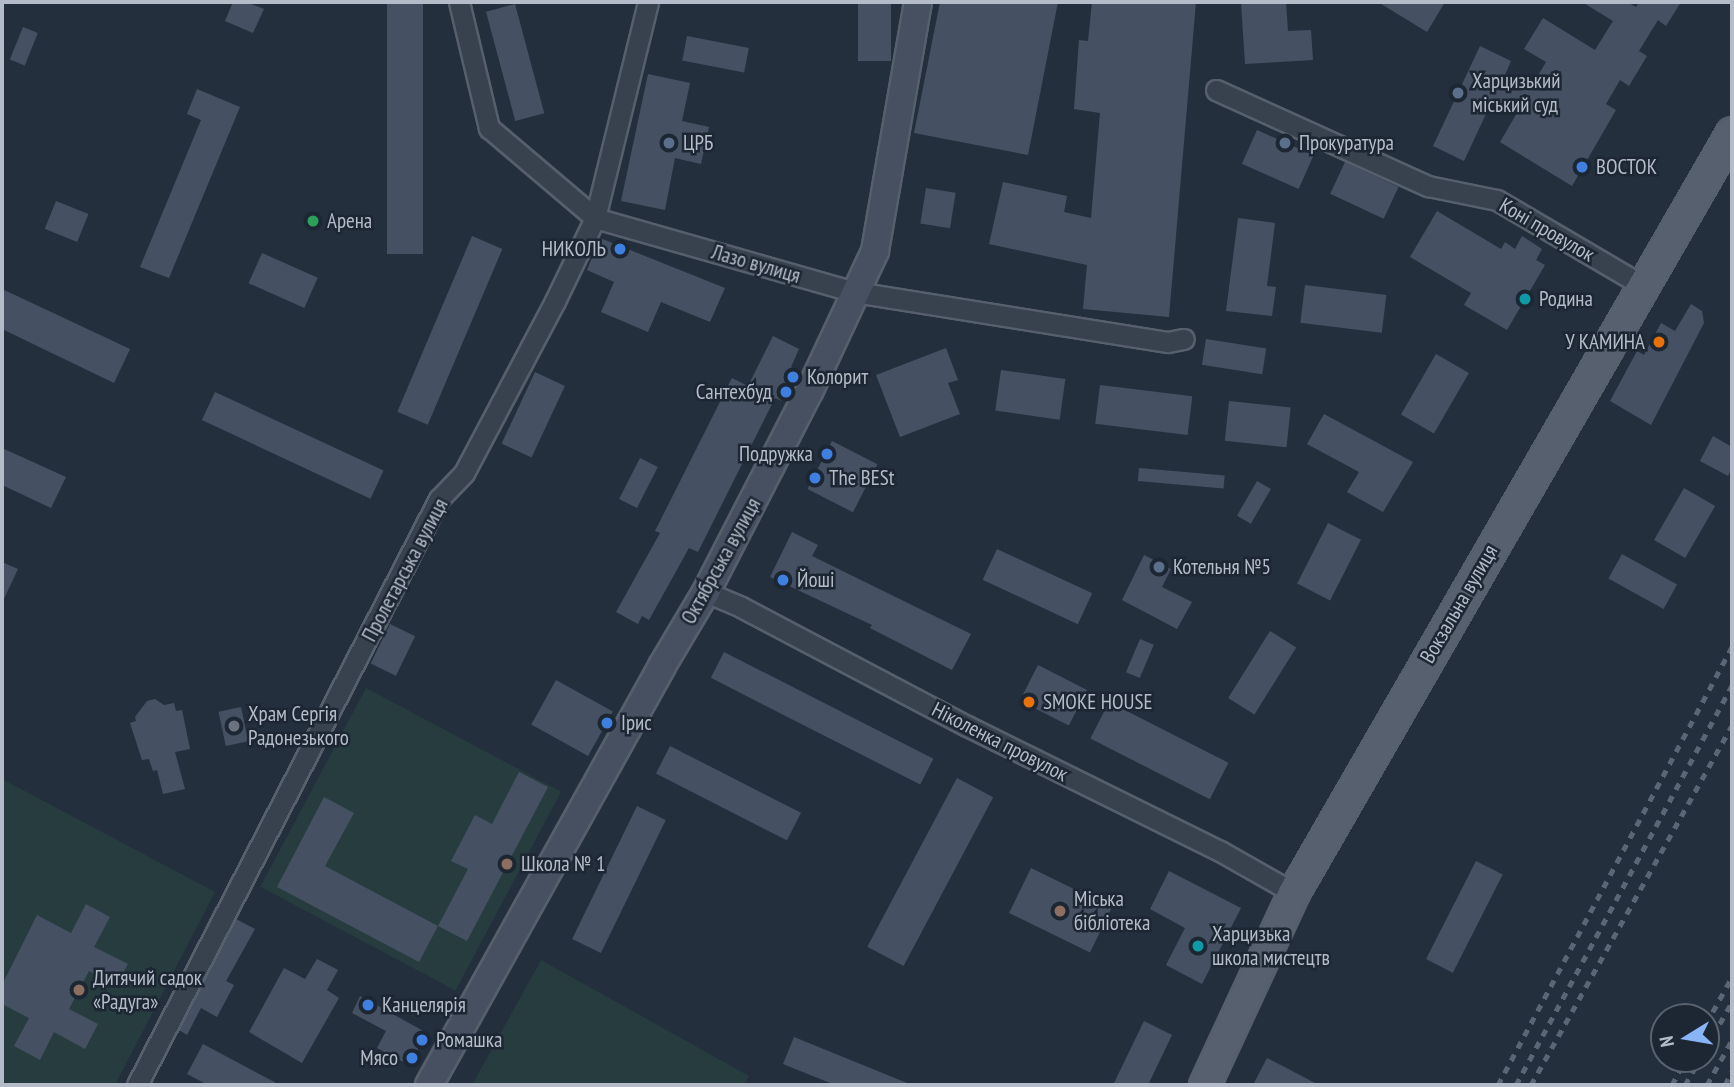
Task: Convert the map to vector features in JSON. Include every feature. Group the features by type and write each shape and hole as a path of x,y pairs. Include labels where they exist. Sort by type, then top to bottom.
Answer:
{"main road":[{"name":"Октябрська вулиця","path":"429,1085 662,666 706,592 810,390 875,251 918,2"},
{"name":"Вокзальна вулиця","path":"1205,1085 1294,893 1732,133"}],"street":[{"name":"Лазо вулиця","path":"459,2 489,128 595,218 855,292 1168,342 1184,339"},
{"name":"Пролетарська вулиця","path":"137,1085 439,499 464,473 555,301 595,218 648,2"},
{"name":"Коні провулок","path":"1216,90 1428,186 1497,200 1642,285"},
{"name":"Ніколенка провулок","path":"706,592 967,726 1220,851 1294,893"}],"green space":[{"path":"366,688 561,792 456,990 260,887"},
{"path":"4,780 215,892 115,1085 9,1085 2,1081"},
{"path":"541,960 749,1076 744,1085 472,1085"}],"building":[{"path":"233,2 246,2 264,9 253,33 225,21"},
{"path":"387,2 423,2 423,254 387,254"},
{"path":"858,2 891,2 891,61 858,61"},
{"path":"940,2 1058,2 1028,155 914,133"},
{"path":"1092,2 1196,2 1169,317 1083,309 1087,265 989,244 1003,182 1067,196 1064,212 1091,218 1100,113 1074,109 1079,40 1088,41"},
{"path":"1241,2 1286,2 1288,31 1311,30 1313,60 1245,64"},
{"path":"1378,2 1445,2 1427,32"},
{"path":"1582,2 1627,2 1636,7 1639,2 1681,2 1666,26 1658,20 1639,51 1647,56 1629,86 1620,80 1606,104 1616,110 1572,186 1500,142 1517,113 1492,101 1464,161 1433,146 1480,46 1511,61 1505,75 1531,88 1546,62 1524,49 1543,18 1595,50 1613,21"},
{"path":"515,4 544,113 515,121 486,12"},
{"path":"23,27 38,33 25,65 10,59"},
{"path":"687,36 749,48 744,73 682,61"},
{"name":"ЦРБ","path":"648,74 690,83 682,121 709,127 701,164 675,158 665,210 621,201"},
{"path":"197,89 240,107 169,278 140,267 201,120 187,114"},
{"path":"1257,130 1314,155 1299,189 1242,164"},
{"path":"1345,162 1398,187 1384,219 1330,194"},
{"path":"926,188 956,193 950,228 920,224"},
{"path":"56,201 88,214 77,242 45,229"},
{"path":"1437,211 1501,249 1505,242 1515,249 1522,236 1542,249 1536,260 1545,265 1507,330 1464,305 1471,293 1410,257"},
{"path":"1238,218 1275,223 1267,286 1276,287 1272,316 1226,311"},
{"path":"472,236 502,249 428,425 397,412"},
{"path":"600,238 725,288 710,322 661,302 648,332 601,312 614,282 587,270"},
{"path":"262,253 318,278 304,308 249,283"},
{"path":"1305,285 1386,295 1382,333 1300,323"},
{"path":"2,289 130,349 114,383 2,329"},
{"path":"1691,304 1702,311 1704,323 1651,425 1610,401 1637,351 1644,355 1661,323 1675,331"},
{"path":"773,336 799,349 791,367 797,370 782,401 775,398 698,552 689,548 649,620 642,616 638,624 616,612 660,533 655,531 732,378 748,386"},
{"path":"1206,339 1266,349 1262,374 1202,365"},
{"path":"946,348 958,380 948,383 960,414 900,437 876,375"},
{"path":"1436,354 1469,373 1434,434 1401,415"},
{"path":"1001,370 1065,379 1060,420 995,411"},
{"path":"535,372 565,386 532,458 502,444"},
{"path":"1100,385 1192,396 1188,435 1095,424"},
{"path":"215,392 384,471 370,499 202,420"},
{"path":"1229,401 1291,407 1286,447 1225,441"},
{"path":"1324,414 1413,462 1383,512 1347,492 1359,472 1307,444"},
{"path":"1713,436 1732,447 1732,468 1728,476 1700,461"},
{"path":"832,441 877,464 853,512 807,489"},
{"path":"2,448 66,477 51,508 2,485"},
{"path":"640,458 658,467 637,508 619,499"},
{"path":"1139,468 1225,475 1224,488 1138,481"},
{"path":"1257,481 1271,489 1251,524 1237,516"},
{"path":"1684,488 1715,506 1685,558 1654,540"},
{"path":"1328,523 1361,540 1330,600 1297,584"},
{"path":"792,532 818,545 812,556 971,634 952,670 870,628 872,625 770,577"},
{"path":"997,549 1092,593 1078,624 983,580"},
{"path":"1622,554 1677,585 1664,609 1608,578"},
{"path":"1144,555 1171,569 1162,587 1192,602 1177,629 1122,600"},
{"path":"2,562 18,569 2,603"},
{"path":"390,624 415,636 396,676 371,664"},
{"path":"1270,631 1296,647 1254,714 1228,698"},
{"path":"1140,639 1154,645 1140,678 1126,672"},
{"path":"724,652 933,759 920,785 711,678"},
{"path":"1038,665 1087,690 1069,726 1020,701"},
{"path":"556,680 613,712 588,756 531,725"},
{"path":"155,699 164,705 174,703 176,711 182,710 190,749 175,752 185,789 163,794 157,770 153,771 149,759 142,760 130,723 136,721 135,717 147,701"},
{"path":"1109,702 1228,763 1210,799 1090,739"},
{"name":"Храм Сергія Радонезького","path":"241,707 248,741 226,746 219,712"},
{"path":"670,746 801,813 787,840 656,774"},
{"path":"519,772 548,787 467,941 438,926 468,869 451,861 475,815 492,824"},
{"path":"957,778 993,797 904,966 867,947"},
{"path":"324,797 354,813 325,866 438,926 419,962 277,887"},
{"path":"637,806 666,820 601,953 572,939"},
{"path":"1476,861 1503,875 1453,973 1426,959"},
{"name":"Міська бібліотека","path":"1031,868 1112,907 1090,952 1009,913"},
{"name":"Харцизька школа мистецтв","path":"1169,871 1241,908 1202,984 1166,965 1185,928 1150,909"},
{"path":"86,904 110,917 94,947 128,964 116,986 89,971 69,1009 98,1024 85,1049 54,1032 40,1060 14,1046 29,1018 2,1004 2,985 37,915 71,933"},
{"path":"236,919 255,929 226,981 234,985 217,1017 201,1008 187,1035 179,1030"},
{"path":"317,959 338,970 327,990 339,998 302,1063 249,1032 284,968 305,979"},
{"path":"360,996 427,1033 409,1065 377,1048 386,1031 352,1013"},
{"path":"1144,1021 1172,1035 1148,1085 1113,1085"},
{"path":"794,1037 912,1085 835,1085 783,1064"},
{"path":"203,1044 280,1085 208,1085 187,1074"},
{"path":"1267,1058 1319,1085 1253,1085"}],"railway":[{"path":"1498,1085 1732,647"},
{"path":"1516,1085 1732,685"},
{"path":"1531,1085 1732,726"},
{"path":"1718,1003 1732,977"},
{"path":"1720,1023 1732,1002"},
{"path":"1707,1085 1732,1040"},
{"path":"1725,1085 1732,1072"},
{"path":"1672,1085 1678,1073"},
{"path":"1685,1085 1692,1073"}],"place":[{"name":"Харцизький міський суд","path":"1458,93"},
{"name":"ЦРБ","path":"669,143"},
{"name":"Прокуратура","path":"1285,143"},
{"name":"ВОСТОК","path":"1582,167"},
{"name":"Арена","path":"313,221"},
{"name":"НИКОЛЬ","path":"620,249"},
{"name":"Родина","path":"1525,299"},
{"name":"У КАМИНА","path":"1659,342"},
{"name":"Колорит","path":"793,377"},
{"name":"Сантехбуд","path":"786,392"},
{"name":"Подружка","path":"827,454"},
{"name":"The BESt","path":"815,478"},
{"name":"Котельня №5","path":"1159,567"},
{"name":"Йоші","path":"783,580"},
{"name":"SMOKE HOUSE","path":"1029,702"},
{"name":"Ірис","path":"607,723"},
{"name":"Храм Сергія Радонезького","path":"234,726"},
{"name":"Школа № 1","path":"507,864"},
{"name":"Міська бібліотека","path":"1060,911"},
{"name":"Харцизька школа мистецтв","path":"1198,946"},
{"name":"Дитячий садок «Радуга»","path":"79,990"},
{"name":"Канцелярія","path":"368,1005"},
{"name":"Ромашка","path":"422,1040"},
{"name":"Мясо","path":"412,1058"}]}
